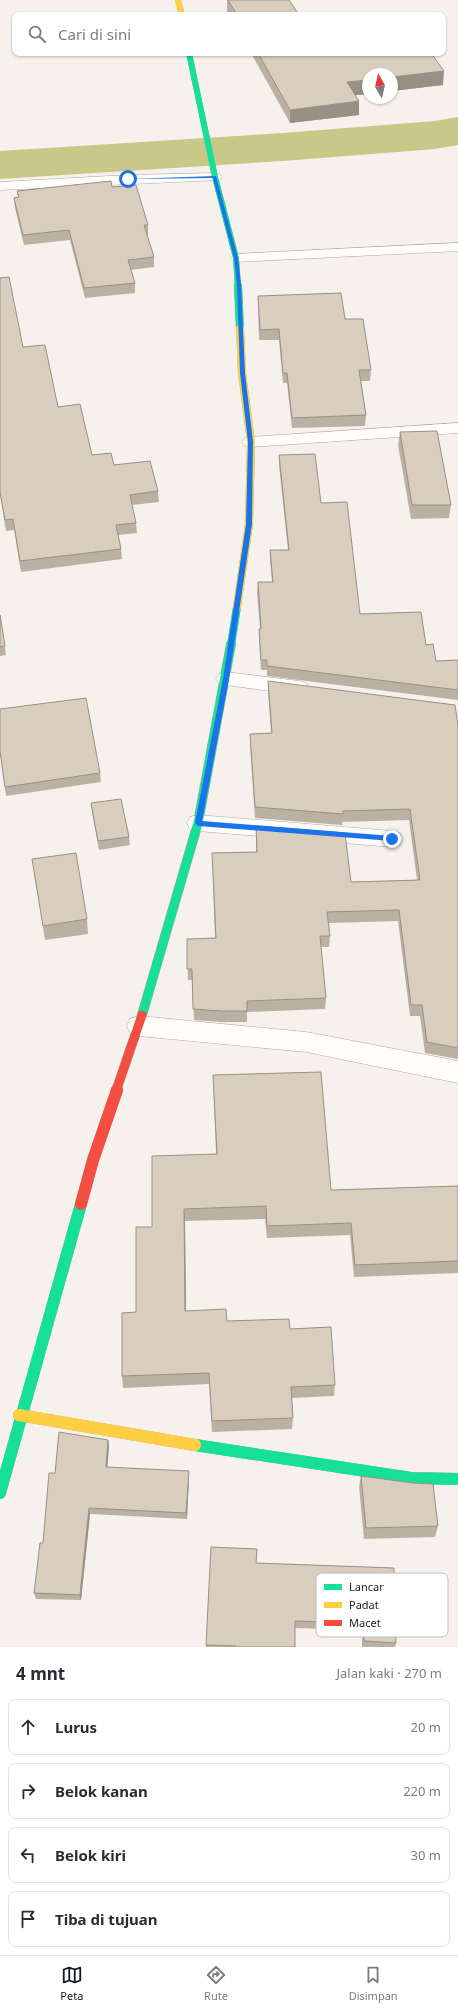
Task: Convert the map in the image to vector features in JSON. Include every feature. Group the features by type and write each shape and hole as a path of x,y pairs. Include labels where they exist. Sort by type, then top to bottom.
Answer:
{"street":[{"path":"178,0 181,12"},
{"path":"0,1493 19,1415 46,1328 93,1160 139,1026 198,823 226,679 249,524 251,442 242,373 239,285 236,258 214,173 190,56"},
{"path":"0,186 214,173"},
{"path":"251,442 458,428"},
{"path":"226,679 318,690"},
{"path":"198,823 392,839"},
{"path":"139,1026 306,1042 458,1072"},
{"path":"19,1415 256,1456 411,1478 458,1479"}],"lane":[{"path":"236,258 458,247"}],"building":[{"path":"228,0 289,0 297,12 235,12"},
{"path":"260,56 433,56 444,71 398,76 398,68 362,68 362,81 347,82 359,101 290,110"},
{"path":"111,181 112,187 136,185 148,225 144,225 154,257 128,260 135,283 84,288 69,230 23,235 14,198 19,197 17,191"},
{"path":"9,277 23,347 45,345 58,407 80,404 92,455 111,453 114,465 150,461 158,491 130,495 136,523 116,525 121,549 20,561 13,519 5,520 0,492 0,278"},
{"path":"341,293 345,319 363,319 371,370 359,370 366,415 292,418 287,373 283,373 279,329 260,330 258,296"},
{"path":"437,431 451,505 412,505 400,432"},
{"path":"315,454 321,503 347,502 360,614 421,612 426,645 433,644 436,661 458,660 458,690 267,666 267,660 261,660 258,582 273,582 270,550 289,550 279,455"},
{"path":"0,615 5,646 0,647"},
{"path":"268,681 455,705 458,725 458,1048 427,1042 422,1005 411,1005 399,910 327,912 330,936 320,936 326,998 247,1001 247,1011 193,1009 192,969 187,969 187,939 216,938 212,853 257,852 256,826 345,833 351,882 420,880 410,809 343,811 343,814 255,807 250,734 272,733"},
{"path":"86,698 100,773 5,787 0,751 0,709"},
{"path":"121,799 129,837 98,841 91,803"},
{"path":"76,853 87,919 43,926 32,859"},
{"path":"321,1072 331,1190 458,1186 458,1261 355,1265 351,1223 267,1226 266,1206 184,1209 185,1311 226,1309 227,1321 289,1319 290,1329 331,1327 335,1385 291,1387 293,1418 212,1421 209,1373 122,1376 122,1313 136,1312 136,1227 152,1227 152,1156 217,1154 213,1075"},
{"path":"59,1432 108,1440 106,1467 189,1471 186,1513 89,1508 80,1595 34,1593 40,1543 43,1543 49,1473 55,1473"},
{"path":"361,1476 413,1483 433,1484 438,1526 366,1528"},
{"path":"211,1547 257,1549 256,1563 394,1568 394,1573 316,1573 316,1622 295,1621 295,1647 236,1647 206,1645"},
{"path":"364,1637 396,1637 396,1643 364,1641"}],"waterway":[{"path":"0,165 283,147 435,135 458,131"}],"traffic: fast":[{"path":"190,56 215,177 236,258 240,329"},
{"path":"142,1015 198,823 226,679 237,607"},
{"path":"0,1493 29,1385 81,1204"},
{"path":"195,1445 411,1478 458,1479"}],"traffic: slow":[{"path":"178,0 181,12"},
{"path":"237,607 249,524 251,442 242,373 240,329"},
{"path":"19,1415 195,1445"}],"traffic: jam":[{"path":"81,1204 93,1160 142,1015"}],"route":[{"path":"128,179 215,177 236,258 239,285 242,373 251,442 249,524 226,679 198,823 392,839"}]}
